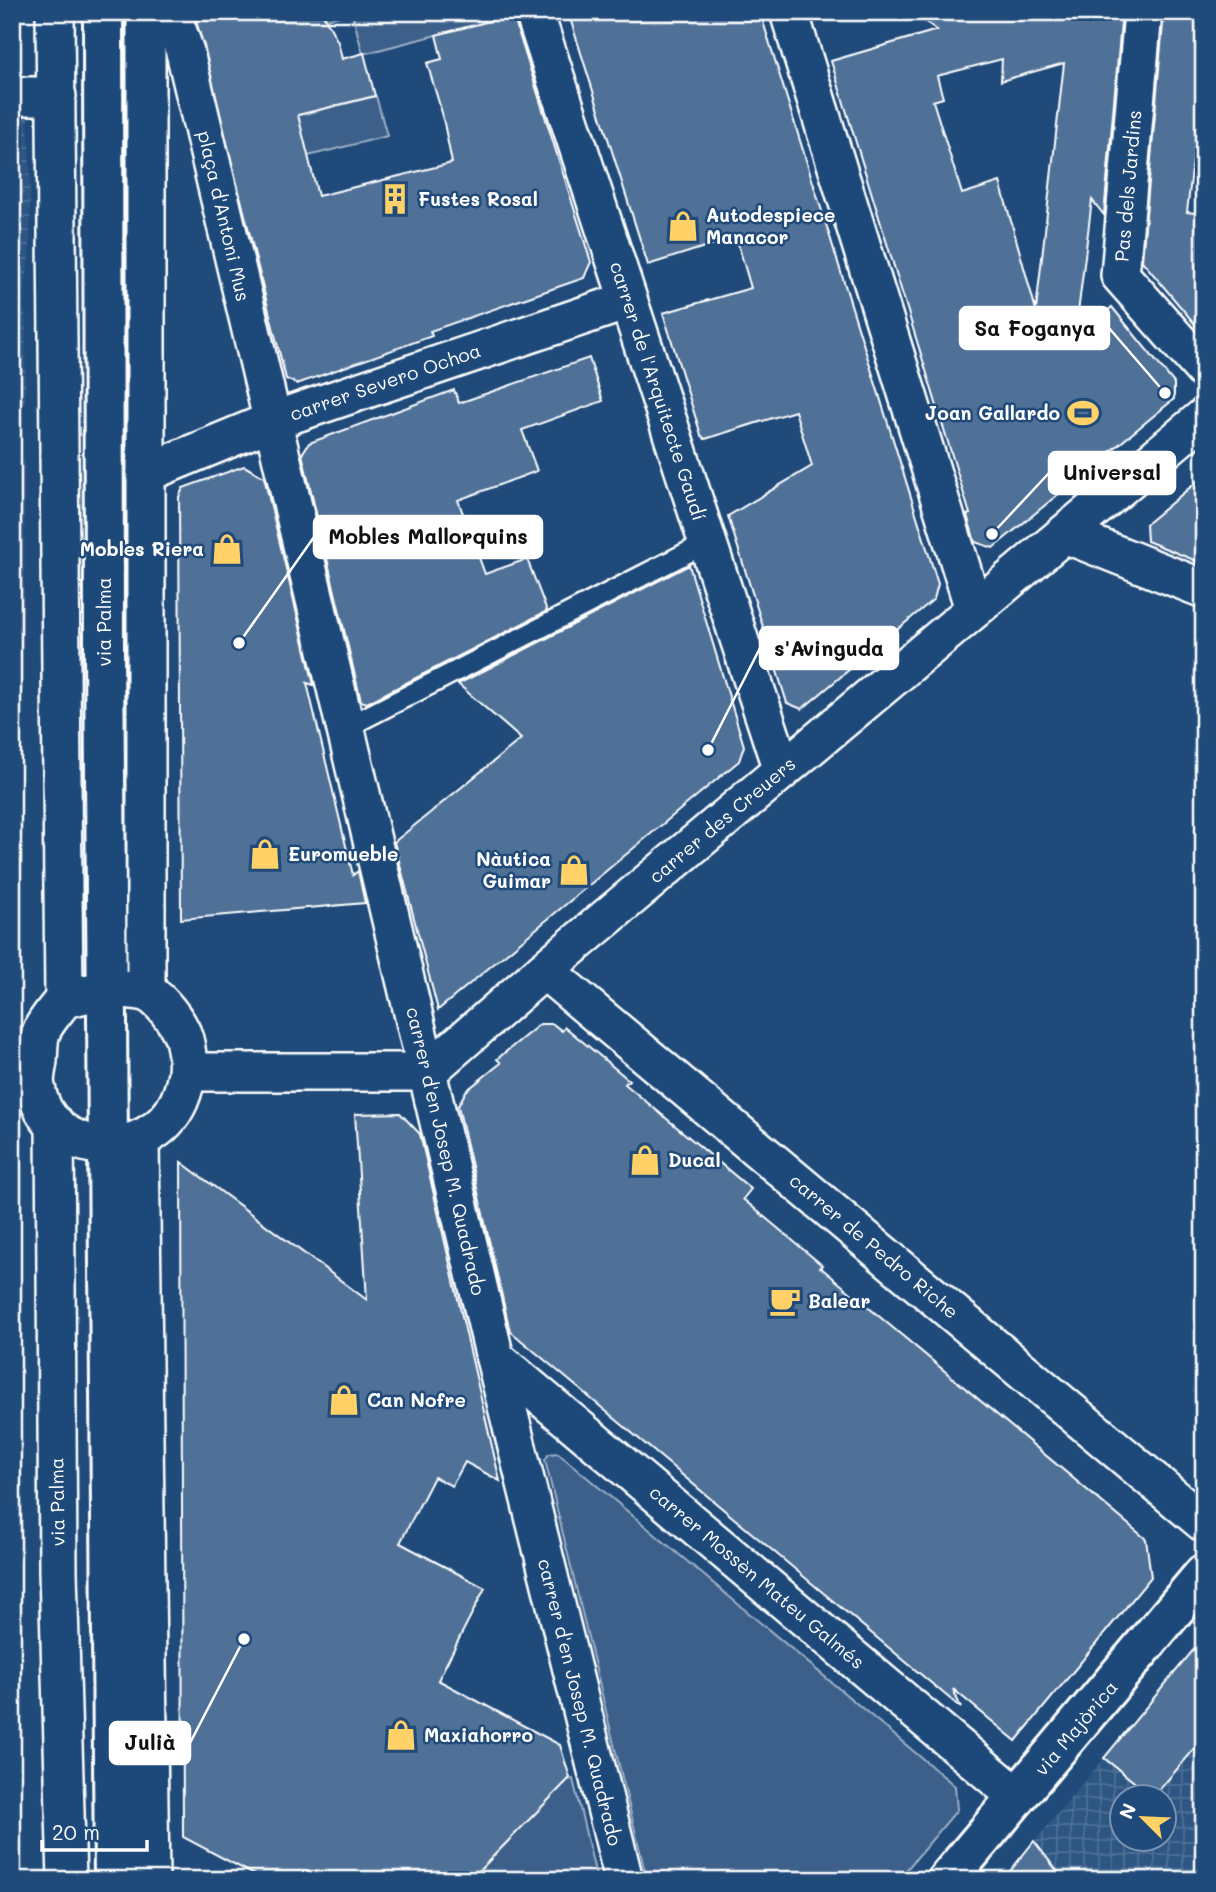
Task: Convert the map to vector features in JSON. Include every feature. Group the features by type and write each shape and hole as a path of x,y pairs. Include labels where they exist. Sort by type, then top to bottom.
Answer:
{"main road":[{"name":"via Palma","path":"103,12 107,989 124,1144 114,1880"},
{"name":"via Majòrica","path":"947,1880 1204,1574"}],"street":[{"path":"55,12 64,999 41,1031 35,1087 46,1115 67,1136 124,1144 164,1125 173,1114 187,1083 188,1055 182,1034 161,1005 146,992 107,989 64,999"},
{"path":"146,12 146,992"},
{"name":"plaça d'Antoni Mus","path":"171,12 185,52 272,421"},
{"name":"carrer de l'Arquitecte Gaudí","path":"534,12 782,770"},
{"path":"789,12 974,609"},
{"name":"Pas dels Jardins","path":"1143,12 1120,275 1204,370"},
{"path":"12,96 57,96"},
{"name":"carrer Severo Ochoa","path":"146,472 272,421 627,300"},
{"name":"carrer des Creuers","path":"427,1072 544,970 1204,417"},
{"name":"carrer d'en Josep M. Quadrado","path":"272,421 495,1358 624,1880"},
{"path":"1065,534 1204,589"},
{"name":"carrer de Pedro Riche","path":"544,970 1204,1523"},
{"path":"188,1072 427,1072"},
{"name":"via Palma","path":"55,1124 57,1518 66,1880"},
{"path":"124,1144 150,1880"},
{"name":"carrer Mossèn Mateu Galmés","path":"495,1358 1018,1797"}],"lane":[{"path":"345,728 708,542"}],"shaded area":[{"path":"326,12 512,12 513,15 363,54 352,13 326,19"},
{"path":"376,96 387,136 233,175 223,134"},
{"path":"12,116 28,116 30,249 23,306 26,319 25,405 12,404"},
{"path":"12,460 25,460 23,738 12,741"},
{"path":"558,1453 955,1786 957,1810 898,1880 647,1880 545,1460 549,1454"},
{"path":"1204,1687 1204,1880 1064,1880 1035,1841 1143,1711"},
{"path":"573,1779 597,1880 470,1880 568,1780"}],"building":[{"path":"194,12 322,12 338,42 342,59 364,53 375,96 298,115 318,196 452,163 442,113 427,63 442,59 436,35 513,15 591,262 584,278 430,331 432,336 297,384 286,379"},
{"path":"568,12 760,12 938,584 934,599 802,709 787,703 728,516 812,466 795,411 705,439 701,435 663,313 751,288 736,237 648,265"},
{"path":"912,12 1122,12 1104,215 1092,200 1075,337 1112,307 1174,383 1174,399 993,548 975,542 967,515 970,514 831,61 937,30","holes":["1002,59 1001,81 1064,63 1036,310 1000,182 962,194 933,101 943,98 937,76"]},
{"path":"1164,12 1204,12 1204,69 1187,212 1204,214 1204,335 1142,261"},
{"path":"589,358 603,401 522,430 537,471 458,500 485,574 527,559 547,611 367,703 361,701 302,454 309,443 454,390 459,403"},
{"path":"244,466 264,477 314,685 307,683 353,875 358,871 365,903 181,919 179,497 183,488"},
{"path":"1204,476 1204,564 1147,541 1146,524"},
{"path":"689,565 744,746 739,761 438,1010 394,842 521,739 458,684"},
{"path":"540,1024 553,1024 562,1031 565,1027 629,1080 625,1084 751,1189 743,1199 822,1265 820,1267 1146,1539 1151,1577 1016,1741 953,1689 961,1708 510,1331 458,1106 466,1091 501,1063 497,1059"},
{"path":"400,1113 420,1134 500,1481 465,1462 452,1486 434,1477 400,1543 485,1588 438,1680 560,1745 570,1778 470,1880 264,1880 183,1837 181,1162 367,1300 355,1114"},
{"path":"1204,1637 1204,1738 1164,1784 1137,1784 1104,1758"},
{"path":"1034,1841 1064,1880 1003,1880"}],"place":[{"name":"Fustes Rosal","path":"395,199"},
{"name":"Autodespiece Manacor","path":"683,226"},
{"name":"Sa Foganya","path":"1165,393"},
{"name":"Joan Gallardo","path":"1083,413"},
{"name":"Universal","path":"992,534"},
{"name":"Mobles Riera","path":"227,549"},
{"name":"Mobles Mallorquins","path":"239,643"},
{"name":"s'Avinguda","path":"708,750"},
{"name":"Euromueble","path":"265,854"},
{"name":"Nàutica Guimar","path":"574,870"},
{"name":"Ducal","path":"645,1160"},
{"name":"Balear","path":"785,1301"},
{"name":"Can Nofre","path":"344,1400"},
{"name":"Julià","path":"244,1639"},
{"name":"Maxiahorro","path":"401,1735"}]}
